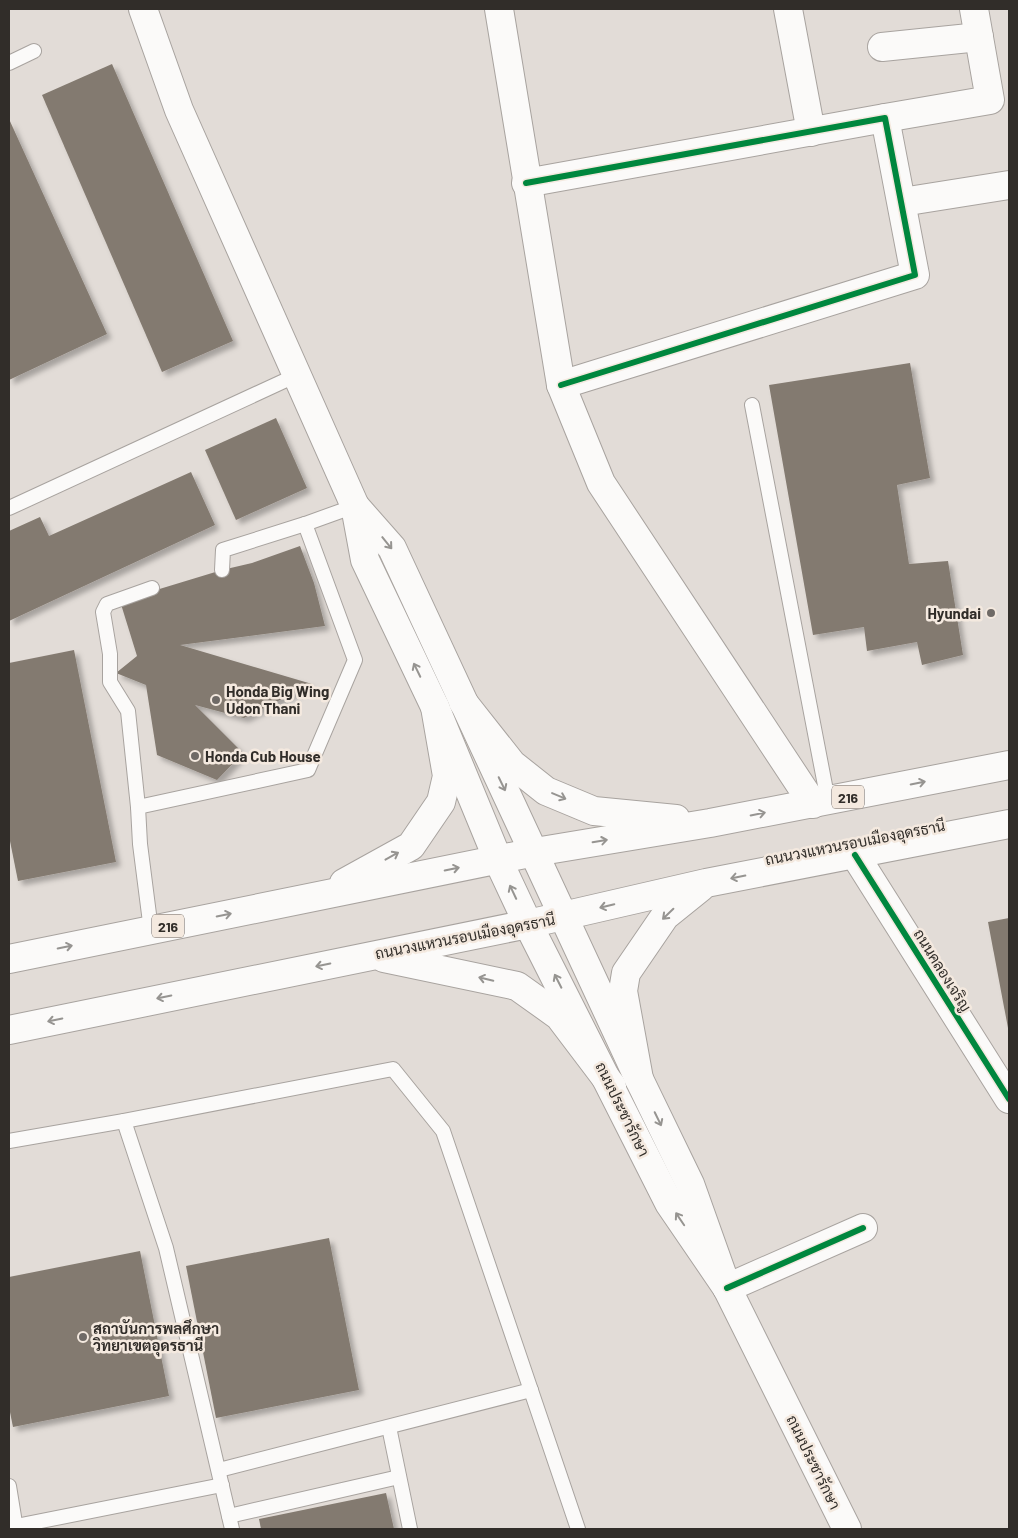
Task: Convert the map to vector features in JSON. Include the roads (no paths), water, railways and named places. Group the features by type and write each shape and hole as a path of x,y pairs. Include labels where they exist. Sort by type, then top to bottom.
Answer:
{"main road":[{"path":"143,9 179,110 355,506 365,560 435,706 447,776 441,802 411,846 318,896"},
{"path":"499,9 526,183 561,385 601,483 820,802"},
{"path":"788,9 811,132"},
{"path":"526,183 1000,98 979,36 974,9"},
{"path":"882,47 979,36"},
{"path":"561,385 915,275 885,118"},
{"path":"902,202 1009,186"},
{"path":"355,506 392,548 463,702 512,764 546,791 594,811 710,823"},
{"name":"ถนนประชารักษา","path":"463,702 535,852 639,1080 690,1184 728,1288 847,1529"},
{"name":"ถนนประชารักษา","path":"435,706 498,860 528,924 612,1086 669,1203 728,1288"},
{"name":"216","path":"9,959 535,852 710,823 1009,765"},
{"name":"ถนนวงแหวนรอบเมืองอุดรธานี","path":"9,1030 528,924 706,883 1009,824"},
{"name":"ถนนคลองเจริญ","path":"856,855 1009,1099"},
{"path":"639,1080 623,991 626,973 666,916 706,883"},
{"path":"371,955 517,986 559,1016 612,1086"},
{"path":"728,1288 863,1228"}],"lane":[{"path":"9,63 34,51"},
{"path":"9,508 297,375"},
{"path":"752,405 820,802"},
{"path":"222,570 223,550 355,506"},
{"path":"138,807 308,770 355,660 305,524"},
{"path":"151,930 140,844 128,711 110,682 110,654 103,612 107,604 152,588"},
{"path":"9,1141 124,1121 393,1069 443,1131 578,1529"},
{"path":"124,1121 166,1248 231,1523 399,1477"},
{"path":"219,1470 531,1390"},
{"path":"389,1427 410,1529"},
{"path":"9,1486 16,1528 222,1485"}],"place":[{"name":"Hyundai","path":"991,613"},
{"name":"Honda Big Wing Udon Thani","path":"216,700"},
{"name":"Honda Cub House","path":"195,756"},
{"name":"สถาบันการพลศึกษา วิทยาเขตอุดรธานี","path":"83,1337"}]}
